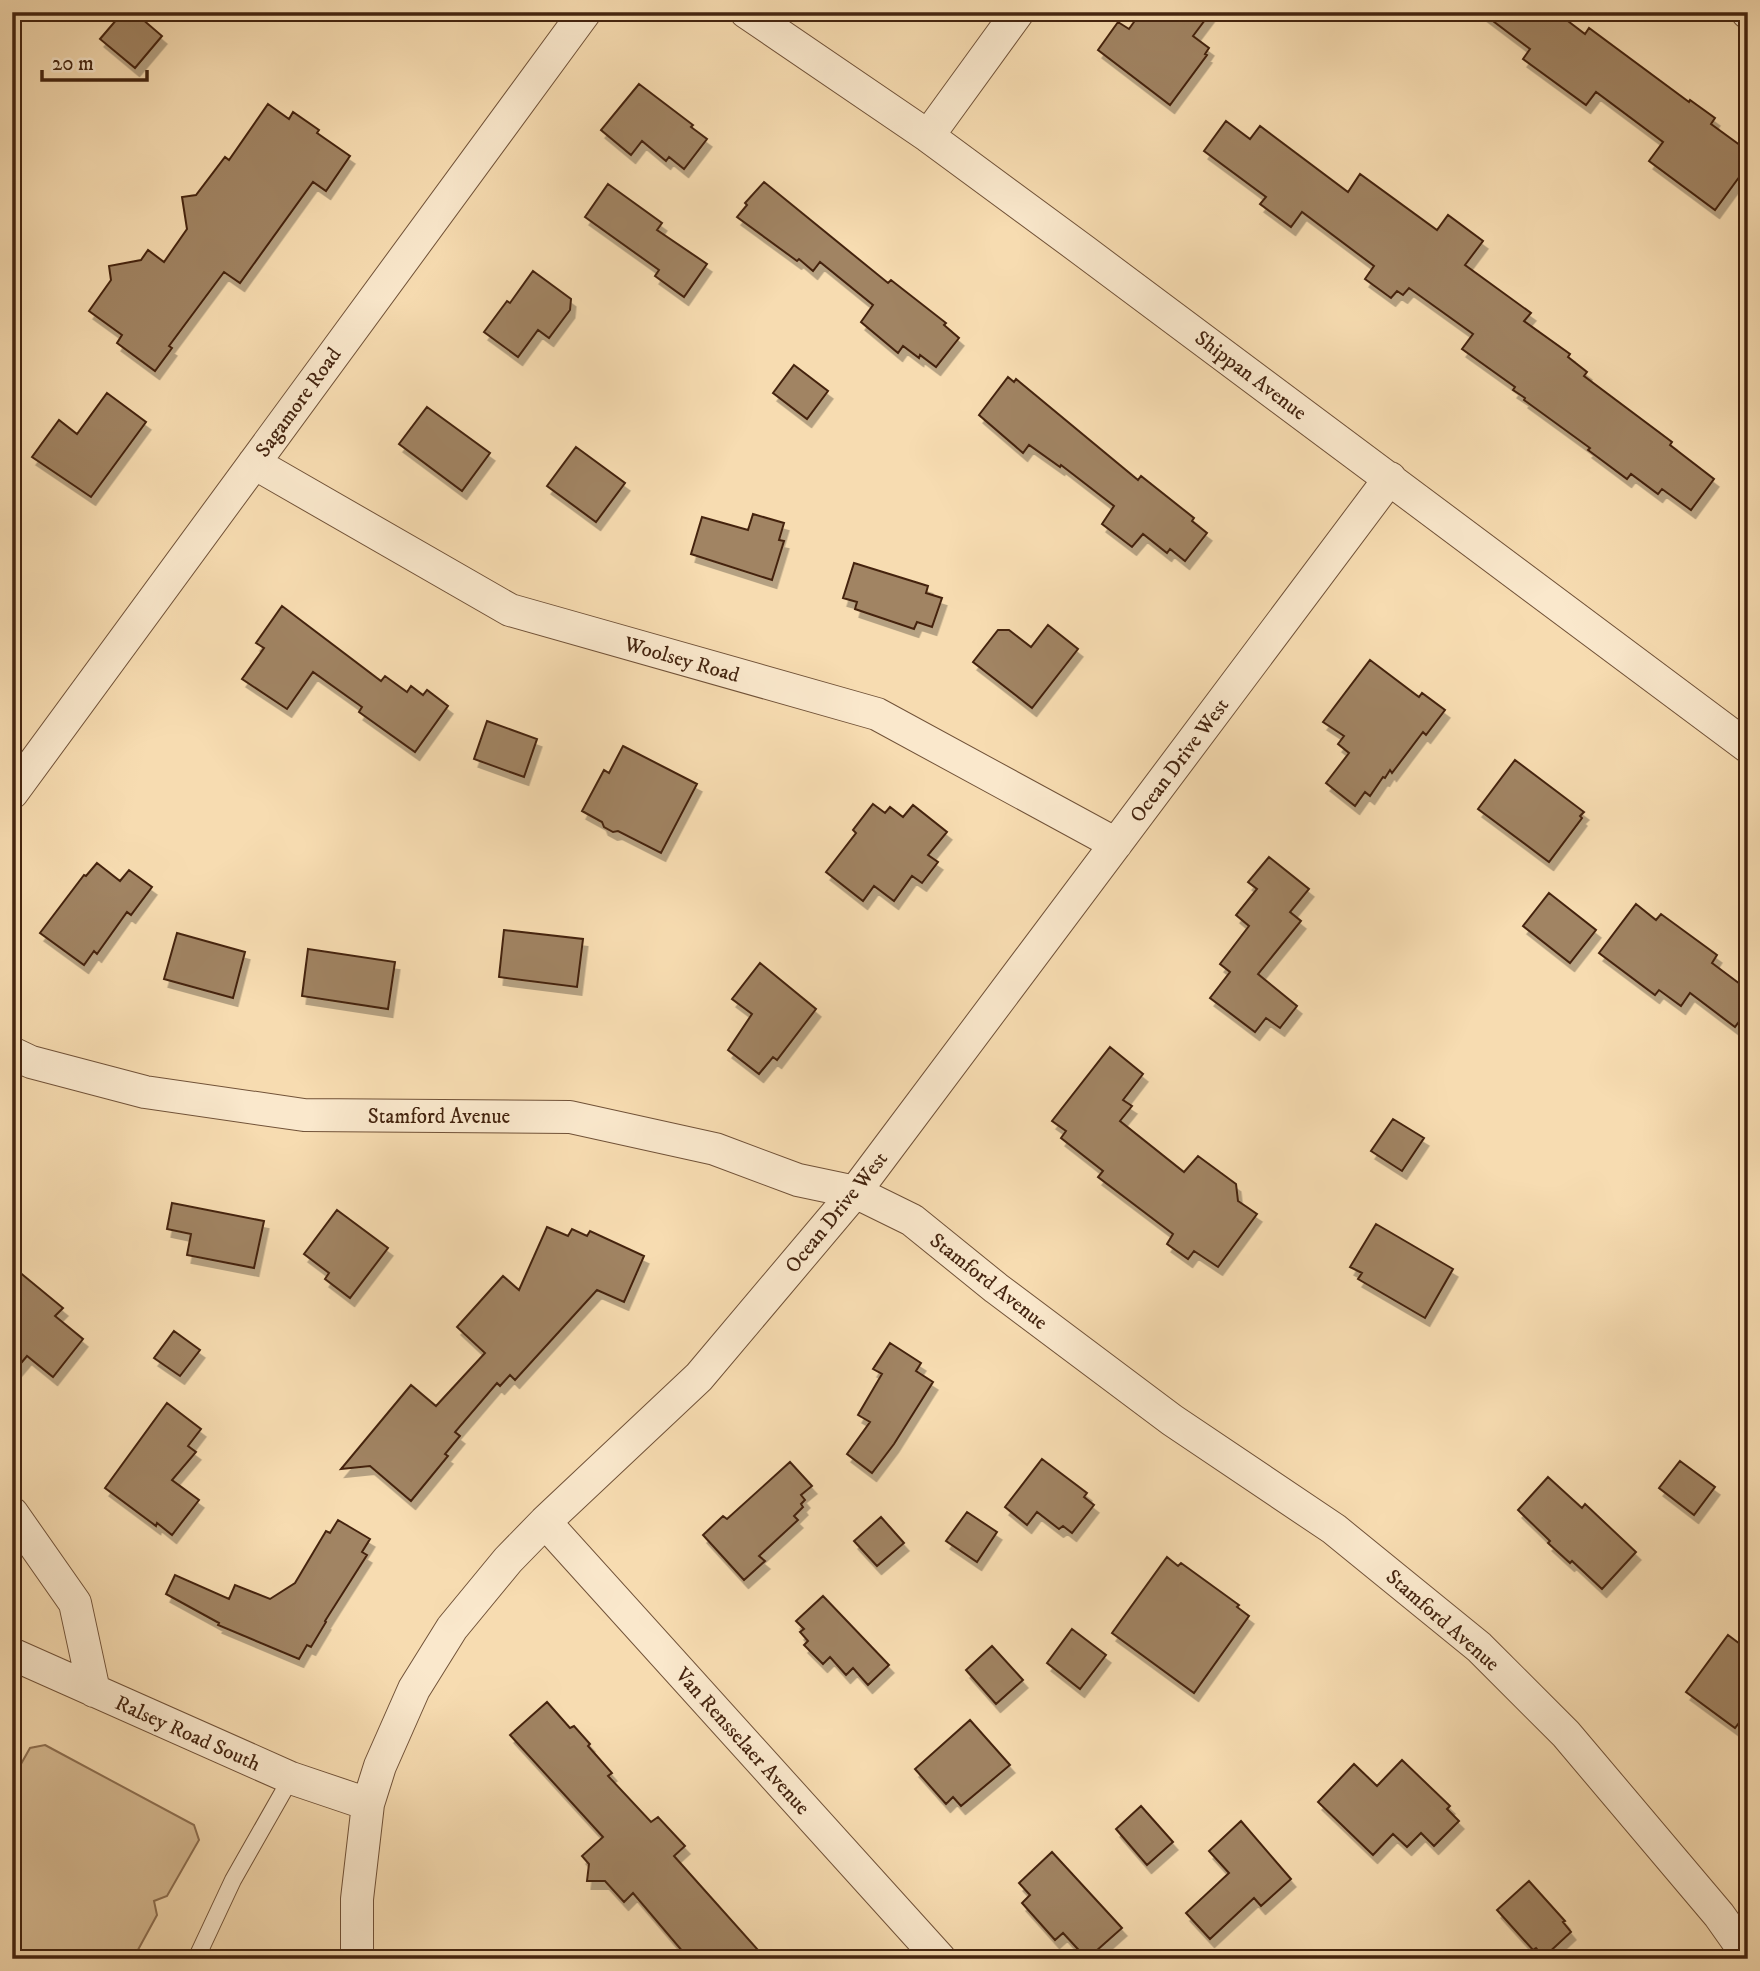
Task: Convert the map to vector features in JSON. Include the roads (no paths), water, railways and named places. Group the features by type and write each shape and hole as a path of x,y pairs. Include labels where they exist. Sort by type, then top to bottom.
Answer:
{"street":[{"name":"Sagamore Road","path":"12,793 585,12"},
{"name":"Shippan Avenue","path":"746,12 928,136 1748,747"},
{"path":"928,136 1018,12"},
{"name":"Woolsey Road","path":"254,463 510,610 877,714 1116,844"},
{"name":"Ocean Drive West","path":"357,1959 357,1899 368,1804 398,1723 431,1659 475,1599 545,1522 699,1377 855,1192 1390,478"},
{"name":"Stamford Avenue","path":"12,1053 31,1062 145,1092 304,1115 570,1117 715,1149 797,1180 855,1192 912,1220 996,1288 1172,1420 1334,1529 1479,1647 1566,1734 1719,1915 1748,1956"},
{"path":"12,1513 75,1603 93,1691"},
{"name":"Van Rensselaer Avenue","path":"545,1522 940,1959"},
{"name":"Ralsey Road South","path":"12,1654 291,1778 368,1804"}],"lane":[{"path":"196,1959 233,1880 291,1778"}]}
